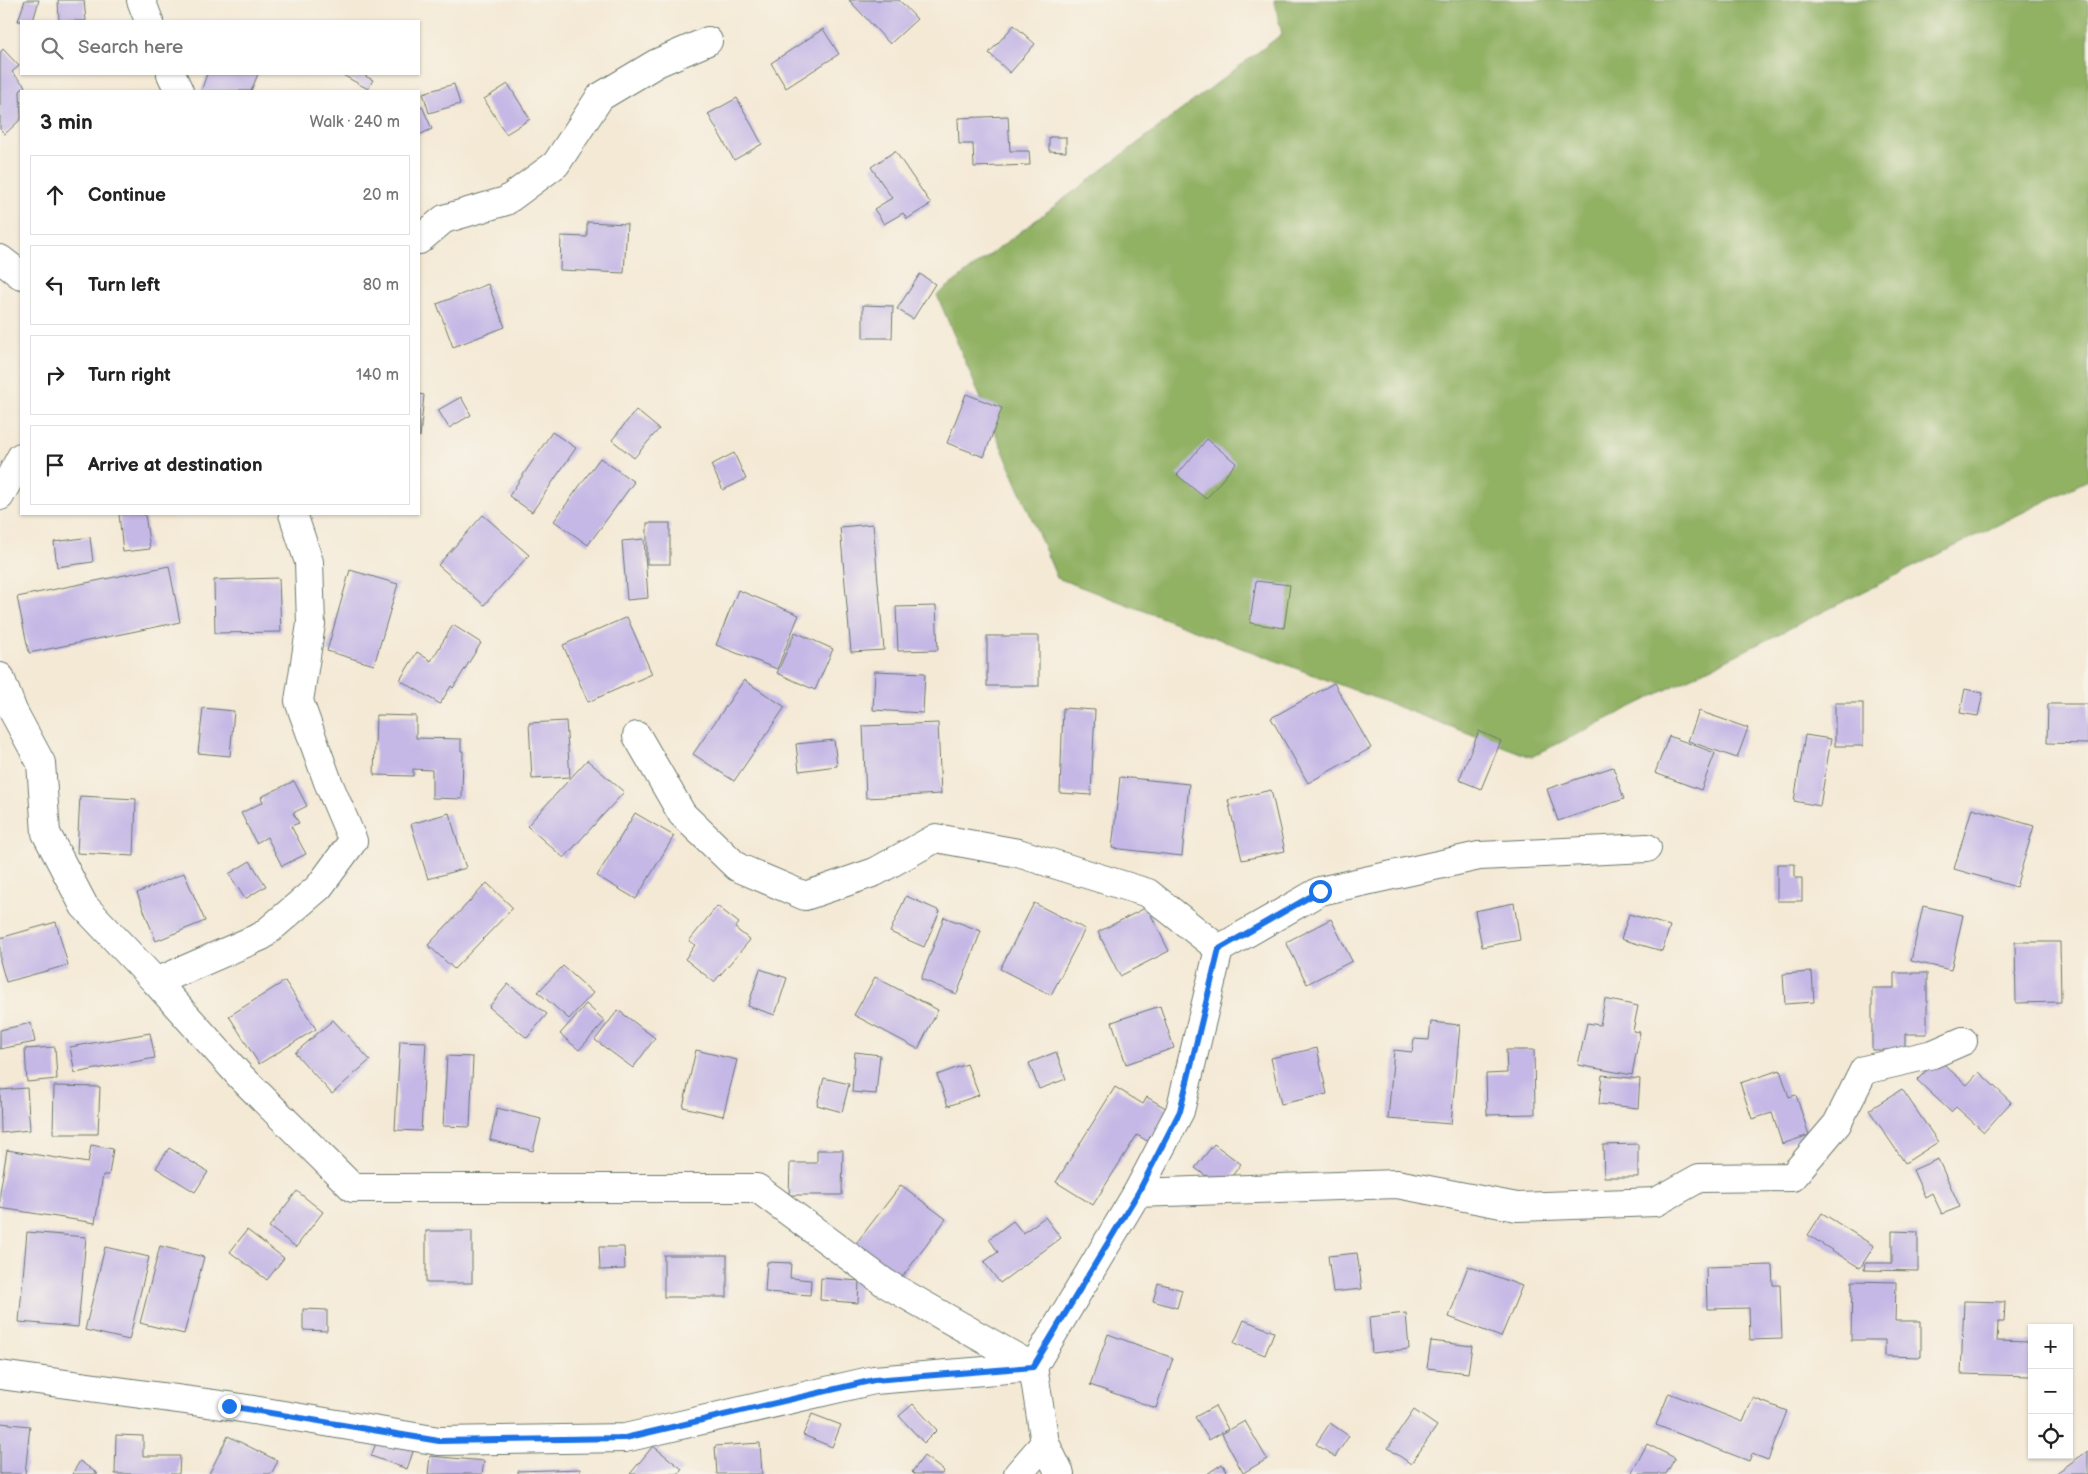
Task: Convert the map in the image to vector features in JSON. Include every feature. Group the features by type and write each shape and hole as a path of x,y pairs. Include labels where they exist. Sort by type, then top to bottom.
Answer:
{"street":[{"path":"141,0 149,20"},
{"path":"420,239 444,219 506,201 556,164 600,97 657,63 708,41"},
{"path":"171,75 179,90"},
{"path":"0,259 20,274"},
{"path":"0,496 20,459"},
{"path":"156,982 262,936 319,887 353,841 328,782 298,701 311,624 310,571 309,562 293,515"},
{"path":"0,677 13,711 41,763 46,832 84,906 156,982 241,1077 353,1188 757,1188 885,1283 1033,1367"},
{"path":"637,736 682,814 737,868 805,896 875,872 936,838 1018,853 1148,893 1219,949"},
{"path":"1060,1474 1045,1443 1033,1367 1138,1193 1180,1111 1219,949 1320,891 1479,856 1646,848"},
{"path":"1138,1193 1397,1184 1517,1207 1656,1202 1698,1178 1792,1177 1836,1124 1864,1070 1933,1054 1963,1041"},
{"path":"0,1375 229,1406 439,1441 625,1438 874,1380 1033,1367"},
{"path":"1018,1474 1045,1443"}],"green space":[{"path":"1274,0 2088,0 2088,480 1531,757 1057,578 937,295 1282,34"}],"building":[{"path":"25,0 39,0 33,20 18,21"},
{"path":"58,0 84,0 86,20 59,20"},
{"path":"849,0 899,0 917,19 890,44"},
{"path":"1014,25 1035,44 1010,73 989,53"},
{"path":"823,29 839,54 786,88 771,63"},
{"path":"3,49 19,66 12,72 25,86 20,90 20,120 5,134 0,129 0,53"},
{"path":"207,75 258,75 251,90 201,90"},
{"path":"343,75 366,75 373,80 368,89"},
{"path":"454,84 460,104 429,113 423,93"},
{"path":"508,84 530,119 506,134 484,99"},
{"path":"737,98 762,144 734,160 708,114"},
{"path":"422,106 432,129 420,135 420,107"},
{"path":"1008,116 1010,151 1029,151 1030,165 974,167 973,144 959,144 958,118"},
{"path":"1049,137 1066,137 1066,152 1049,151"},
{"path":"895,151 931,204 907,219 903,213 884,224 874,209 892,198 871,167"},
{"path":"587,222 627,224 624,273 560,270 561,236 587,237"},
{"path":"920,274 935,284 913,319 897,309"},
{"path":"488,284 505,327 453,347 437,304"},
{"path":"863,305 893,306 892,338 863,338"},
{"path":"420,394 424,395 420,437"},
{"path":"966,394 1002,408 984,457 947,443"},
{"path":"461,397 471,415 449,428 438,410"},
{"path":"636,410 659,429 634,458 612,440"},
{"path":"552,432 576,448 532,512 509,496"},
{"path":"1207,439 1236,463 1206,499 1177,475"},
{"path":"734,453 746,479 723,490 711,465"},
{"path":"600,458 634,482 588,545 554,521"},
{"path":"119,515 145,515 150,549 123,552"},
{"path":"483,515 529,555 484,605 438,565"},
{"path":"647,523 670,523 670,564 647,564"},
{"path":"873,524 884,650 851,652 840,527"},
{"path":"90,537 93,562 57,567 54,542"},
{"path":"644,539 648,598 627,600 622,541"},
{"path":"169,566 180,622 29,653 17,597"},
{"path":"350,570 398,584 374,665 327,651"},
{"path":"279,578 281,632 215,633 214,580"},
{"path":"1256,581 1290,585 1284,628 1250,623"},
{"path":"738,590 799,615 777,669 716,645"},
{"path":"936,606 938,650 898,651 896,607"},
{"path":"627,617 652,674 588,702 563,645"},
{"path":"453,625 481,643 453,688 451,686 440,704 400,680 417,652 431,661"},
{"path":"795,632 833,649 815,690 777,673"},
{"path":"987,636 1039,636 1039,686 987,686"},
{"path":"875,671 925,673 923,713 873,710"},
{"path":"744,680 785,707 734,781 693,754"},
{"path":"1334,683 1371,748 1308,783 1271,718"},
{"path":"1965,689 1983,693 1978,716 1960,713"},
{"path":"1835,703 1863,703 1863,746 1835,746"},
{"path":"2048,704 2088,704 2088,744 2047,743"},
{"path":"203,708 234,711 230,756 198,753"},
{"path":"1063,708 1095,710 1091,795 1060,793"},
{"path":"1699,711 1748,728 1737,758 1688,741"},
{"path":"376,715 416,716 416,738 461,739 461,751 463,751 462,799 432,798 432,770 413,769 413,776 374,775"},
{"path":"566,721 570,777 532,779 529,723"},
{"path":"938,723 941,794 866,798 863,726"},
{"path":"1479,731 1501,741 1481,789 1459,780"},
{"path":"1805,735 1831,739 1820,806 1794,801"},
{"path":"1669,736 1715,753 1701,790 1655,773"},
{"path":"834,740 837,766 799,771 796,744"},
{"path":"587,760 624,792 564,858 527,826"},
{"path":"1613,767 1624,799 1558,821 1547,789"},
{"path":"1120,777 1189,784 1182,856 1112,848"},
{"path":"294,781 307,806 293,813 299,823 291,826 306,854 282,866 267,837 256,843 241,813 263,802 261,797"},
{"path":"1271,790 1285,851 1242,860 1228,800"},
{"path":"80,796 136,799 134,856 77,853"},
{"path":"1972,808 2034,826 2016,887 1954,869"},
{"path":"449,813 466,868 428,879 411,824"},
{"path":"635,813 674,836 636,899 597,876"},
{"path":"250,861 266,886 245,899 229,874"},
{"path":"1777,864 1795,864 1795,878 1802,878 1802,901 1777,901"},
{"path":"184,873 205,921 156,941 137,893"},
{"path":"487,883 513,908 454,969 428,945"},
{"path":"906,896 940,911 924,947 890,932"},
{"path":"1034,903 1085,929 1051,995 1000,969"},
{"path":"1514,903 1520,940 1482,947 1475,911"},
{"path":"717,906 739,923 735,928 750,940 714,982 685,959 695,945 689,941"},
{"path":"1923,906 1963,915 1951,970 1911,961"},
{"path":"1147,907 1169,951 1120,976 1098,932"},
{"path":"1629,914 1670,926 1662,951 1621,939"},
{"path":"944,917 981,931 957,994 921,979"},
{"path":"1331,919 1352,961 1307,984 1286,942"},
{"path":"56,922 68,965 6,982 0,961 0,938"},
{"path":"2015,942 2060,942 2061,1002 2016,1003"},
{"path":"563,966 593,993 569,1019 538,992"},
{"path":"760,969 787,978 775,1015 748,1006"},
{"path":"1812,972 1814,1002 1785,1004 1783,974"},
{"path":"1894,973 1927,973 1927,1034 1905,1034 1905,1050 1872,1050 1872,988 1894,988"},
{"path":"875,977 938,1010 918,1049 854,1015"},
{"path":"285,981 316,1029 259,1064 229,1016"},
{"path":"508,984 547,1014 527,1038 489,1007"},
{"path":"1605,999 1638,1006 1633,1031 1640,1032 1632,1075 1578,1065 1587,1023 1600,1025"},
{"path":"586,1004 605,1021 579,1050 560,1034"},
{"path":"1160,1006 1174,1048 1126,1064 1112,1022"},
{"path":"618,1010 655,1038 633,1068 595,1040"},
{"path":"333,1020 370,1060 332,1094 295,1053"},
{"path":"1431,1022 1460,1025 1451,1124 1388,1119 1394,1050 1412,1052 1414,1039 1429,1040"},
{"path":"31,1023 35,1042 0,1049 0,1030"},
{"path":"150,1033 155,1058 75,1073 70,1047"},
{"path":"400,1041 426,1042 421,1131 395,1130"},
{"path":"55,1047 57,1079 27,1082 25,1049"},
{"path":"1317,1048 1327,1094 1281,1104 1271,1058"},
{"path":"696,1050 737,1060 723,1116 683,1107"},
{"path":"1506,1050 1534,1050 1535,1114 1487,1115 1486,1074 1507,1073"},
{"path":"855,1052 880,1055 876,1094 852,1092"},
{"path":"1056,1052 1066,1079 1039,1089 1029,1063"},
{"path":"447,1056 473,1057 470,1127 443,1126"},
{"path":"1938,1059 1967,1085 1979,1072 2011,1102 1984,1132 1956,1107 1951,1112 1917,1080"},
{"path":"967,1064 979,1095 948,1106 937,1075"},
{"path":"1780,1070 1789,1097 1796,1095 1809,1135 1782,1144 1772,1113 1752,1119 1740,1083"},
{"path":"1602,1075 1640,1079 1638,1108 1599,1104"},
{"path":"824,1078 849,1084 842,1112 817,1105"},
{"path":"54,1086 100,1087 98,1134 53,1134"},
{"path":"1115,1087 1143,1104 1147,1097 1169,1110 1149,1142 1137,1135 1093,1205 1056,1182"},
{"path":"27,1088 30,1130 1,1133 0,1090"},
{"path":"1902,1089 1938,1142 1905,1163 1869,1110"},
{"path":"497,1108 541,1119 533,1151 490,1140"},
{"path":"1214,1144 1241,1164 1223,1188 1195,1168"},
{"path":"1638,1144 1638,1177 1604,1177 1603,1145"},
{"path":"91,1145 113,1149 109,1175 103,1175 95,1223 0,1208 0,1192 7,1150 88,1163"},
{"path":"169,1148 208,1172 195,1192 156,1168"},
{"path":"817,1150 843,1150 842,1195 789,1195 790,1163 817,1163"},
{"path":"1938,1159 1960,1207 1942,1214 1932,1193 1925,1197 1913,1170"},
{"path":"901,1185 946,1219 900,1280 854,1246"},
{"path":"297,1191 323,1212 296,1247 269,1227"},
{"path":"1822,1213 1874,1246 1860,1268 1808,1235"},
{"path":"1045,1217 1061,1238 1000,1283 984,1262 998,1252 989,1239 1013,1221 1023,1233"},
{"path":"247,1230 284,1258 267,1280 230,1252"},
{"path":"426,1231 472,1231 472,1283 426,1283"},
{"path":"1892,1231 1918,1232 1918,1271 1864,1270 1865,1263 1892,1263"},
{"path":"27,1232 86,1237 78,1327 19,1322"},
{"path":"160,1246 204,1257 184,1334 140,1323"},
{"path":"105,1247 149,1257 129,1340 85,1330"},
{"path":"599,1247 624,1247 625,1269 600,1270"},
{"path":"1357,1253 1362,1289 1333,1292 1328,1256"},
{"path":"664,1255 727,1255 727,1297 664,1297"},
{"path":"767,1262 791,1263 790,1278 811,1280 810,1295 765,1292"},
{"path":"1772,1265 1773,1285 1780,1285 1782,1339 1750,1340 1749,1308 1707,1309 1706,1267"},
{"path":"1468,1266 1522,1286 1501,1337 1449,1317"},
{"path":"821,1278 859,1281 858,1303 820,1300"},
{"path":"1852,1281 1896,1282 1895,1321 1921,1321 1921,1357 1885,1356 1885,1340 1851,1340"},
{"path":"1158,1283 1182,1290 1177,1308 1153,1301"},
{"path":"1964,1301 2005,1302 2004,1322 1998,1322 1997,1341 2028,1342 2028,1376 1961,1374"},
{"path":"303,1309 327,1310 327,1331 303,1330"},
{"path":"1406,1313 1409,1349 1372,1353 1369,1317"},
{"path":"1244,1320 1274,1332 1265,1355 1234,1343"},
{"path":"1108,1334 1173,1358 1156,1408 1090,1385"},
{"path":"1431,1341 1472,1346 1468,1373 1427,1368"},
{"path":"1669,1393 1743,1422 1753,1398 1787,1411 1768,1460 1752,1454 1749,1461 1656,1425"},
{"path":"913,1404 937,1430 924,1443 899,1416"},
{"path":"1215,1406 1228,1429 1209,1440 1195,1417"},
{"path":"1414,1410 1437,1426 1411,1464 1388,1448"},
{"path":"812,1414 841,1425 832,1447 803,1435"},
{"path":"1245,1421 1267,1459 1243,1473 1222,1434"},
{"path":"0,1423 30,1426 25,1474 0,1474"},
{"path":"1330,1423 1349,1436 1335,1457 1316,1444"},
{"path":"116,1435 143,1436 143,1456 180,1456 179,1474 115,1474"},
{"path":"228,1436 278,1461 271,1474 209,1474"},
{"path":"379,1436 414,1449 407,1469 371,1456"},
{"path":"760,1443 762,1474 717,1474 715,1446"},
{"path":"1647,1444 1675,1458 1666,1474 1631,1474"},
{"path":"653,1446 682,1469 679,1474 630,1474"},
{"path":"2088,1451 2088,1474 2055,1474"},
{"path":"430,1456 484,1461 482,1474 428,1474"},
{"path":"924,1456 944,1471 942,1474 914,1474 912,1472"},
{"path":"80,1461 98,1474 72,1474"},
{"path":"1222,1464 1229,1474 1207,1474"},
{"path":"580,1469 580,1474 518,1474 518,1471"}],"route":[{"path":"229,1406 439,1441 625,1438 874,1380 1033,1367 1138,1193 1180,1111 1219,949 1320,891"}]}
